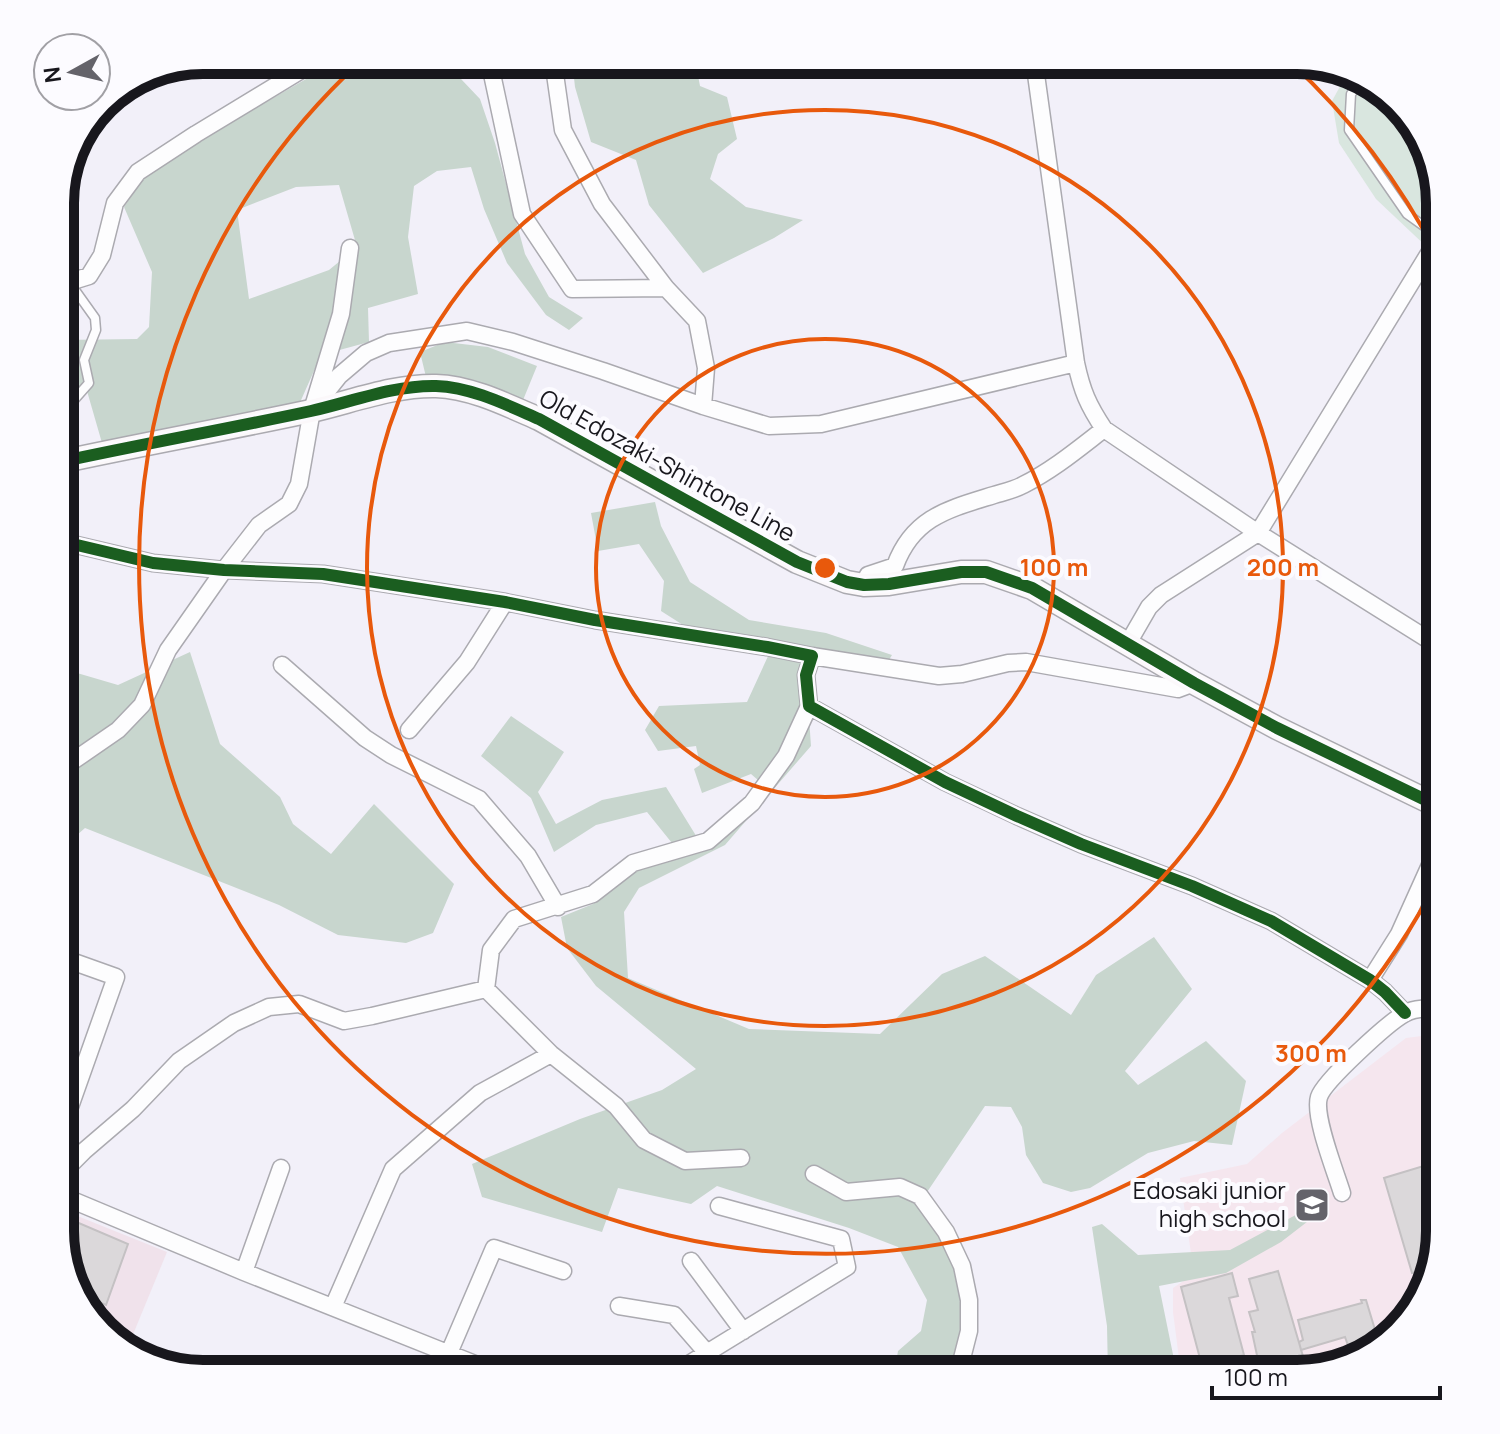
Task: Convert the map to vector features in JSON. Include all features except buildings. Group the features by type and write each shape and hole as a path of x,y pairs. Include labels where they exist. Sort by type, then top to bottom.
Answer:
{"street":[{"path":"74,281 89,276 102,255 115,203 138,172 295,74"},
{"path":"492,74 522,214 572,289 666,288"},
{"path":"555,74 563,130 602,204 666,288 697,321 706,368 703,406"},
{"path":"1036,74 1076,363 1090,408 1104,429 1258,533 1426,638"},
{"path":"74,760 118,730 142,705 168,650 224,570 259,525 289,504 299,484 312,410 341,314 350,248"},
{"path":"1127,645 1149,607 1161,595 1258,533 1426,258"},
{"path":"312,410 339,376 366,353 389,343 467,331 513,342 769,426 821,424 1076,363"},
{"name":"Old Edozaki-Shintone Line","path":"74,459 414,387 436,386 477,395 539,419 797,562 834,577 864,585 961,572 986,572 1032,588 1277,728 1426,800"},
{"path":"864,585 868,575 895,566 900,551 927,521 953,508 1020,487 1050,470 1104,429"},
{"path":"74,544 153,563 224,570 323,574 939,676 1026,662 1178,689 1194,683"},
{"path":"409,730 467,662 505,602"},
{"path":"486,989 491,950 514,919 593,894 633,863 708,841 752,803 786,756 809,706 806,675 812,656"},
{"path":"282,665 365,738 391,755 479,799 528,856 558,907"},
{"path":"809,706 945,782 1017,816 1271,921 1370,980 1405,1013"},
{"path":"1370,980 1399,934 1426,874"},
{"path":"74,962 116,977 74,1096"},
{"path":"486,989 551,1054 616,1106 644,1140 685,1161 741,1158"},
{"path":"74,1161 133,1109 179,1061 234,1023 269,1007 299,1004 344,1021 486,989"},
{"path":"1342,1193 1319,1114 1319,1097 1331,1077 1405,1013 1426,1007"},
{"path":"333,1307 393,1169 480,1093 551,1054"},
{"path":"74,1145 84,1151"},
{"path":"244,1272 281,1168"},
{"path":"814,1174 846,1192 900,1187 920,1196 946,1232 962,1266 969,1300 969,1331 962,1360"},
{"path":"74,1201 464,1360"},
{"path":"696,1360 847,1267 841,1239 719,1206"},
{"path":"446,1360 494,1248 563,1271"},
{"path":"691,1261 743,1331"},
{"path":"619,1306 674,1315 707,1353"}],"lane":[{"path":"1355,88 1351,94 1349,130 1407,214 1426,228"},
{"path":"74,294 95,318 96,330 84,360 89,383 74,400"}],"shaded area":[{"path":"315,74 456,74 480,99 525,254 549,297 583,318 569,330 546,315 507,263 484,209 471,167 437,171 414,186 408,237 418,294 368,308 369,342 321,355 298,407 102,443 87,391 74,389 74,340 137,339 149,327 152,272 124,207 143,179 197,142","holes":["339,185 357,247 329,270 249,299 237,210 296,187"]},
{"path":"574,74 698,74 700,86 727,97 737,139 718,154 710,179 746,207 803,220 703,273 649,205 636,160 591,142"},
{"path":"1342,82 1347,84 1369,96 1399,124 1413,146 1422,169 1426,194 1426,246 1376,199 1339,143 1332,101"},
{"path":"445,342 488,347 537,366 521,405 426,377 420,352"},
{"path":"655,502 661,526 690,582 749,620 826,633 892,655 881,673 812,657 806,675 811,746 725,845 639,888 624,912 628,978 749,1029 880,1034 942,974 985,956 1071,1015 1096,975 1154,937 1192,989 1125,1071 1138,1085 1206,1041 1246,1081 1232,1145 1194,1141 1148,1153 1090,1188 1071,1192 1043,1183 1026,1155 1022,1127 1011,1107 985,1106 919,1204 934,1210 974,1308 961,1360 896,1360 898,1351 921,1331 927,1300 898,1247 849,1228 717,1186 691,1204 618,1188 602,1232 482,1197 472,1164 580,1119 662,1090 696,1069 596,986 567,948 561,917 593,904 637,862 680,853 647,812 596,825 554,852 531,798 481,756 511,716 564,752 538,792 556,824 602,800 666,787 703,847 766,787 751,774 702,793 694,769 700,765 696,746 658,751 645,730 659,706 747,702 769,654 705,639 661,611 664,581 639,544 598,551 591,513"},
{"path":"190,652 220,744 280,797 293,824 331,854 374,804 454,884 433,933 406,943 338,935 279,905 85,828 74,838 74,672 118,685"},
{"name":"Edosaki junior high school","path":"1426,1037 1426,1231 1424,1256 1416,1281 1404,1303 1369,1338 1347,1350 1322,1358 1179,1360 1173,1288 1194,1274 1180,1178 1247,1164 1282,1133 1406,1038"},
{"path":"1320,1202 1329,1205 1281,1242 1226,1273 1159,1286 1174,1360 1108,1360 1107,1326 1092,1227 1102,1224 1138,1255 1230,1250"},
{"path":"74,1215 167,1252 131,1338 96,1303 84,1281 76,1256"}],"cycle path":[{"path":"74,459 311,411 404,388 436,386 462,390 539,419 797,562 847,582 889,584 961,572 986,572 1032,588 1277,728 1426,800"},
{"path":"74,544 153,563 224,570 323,574 505,602 812,656 806,675 809,706 945,782 1017,816 1271,921 1370,980 1405,1013"}],"place":[{"name":"Edosaki junior high school","path":"1312,1205"}]}
